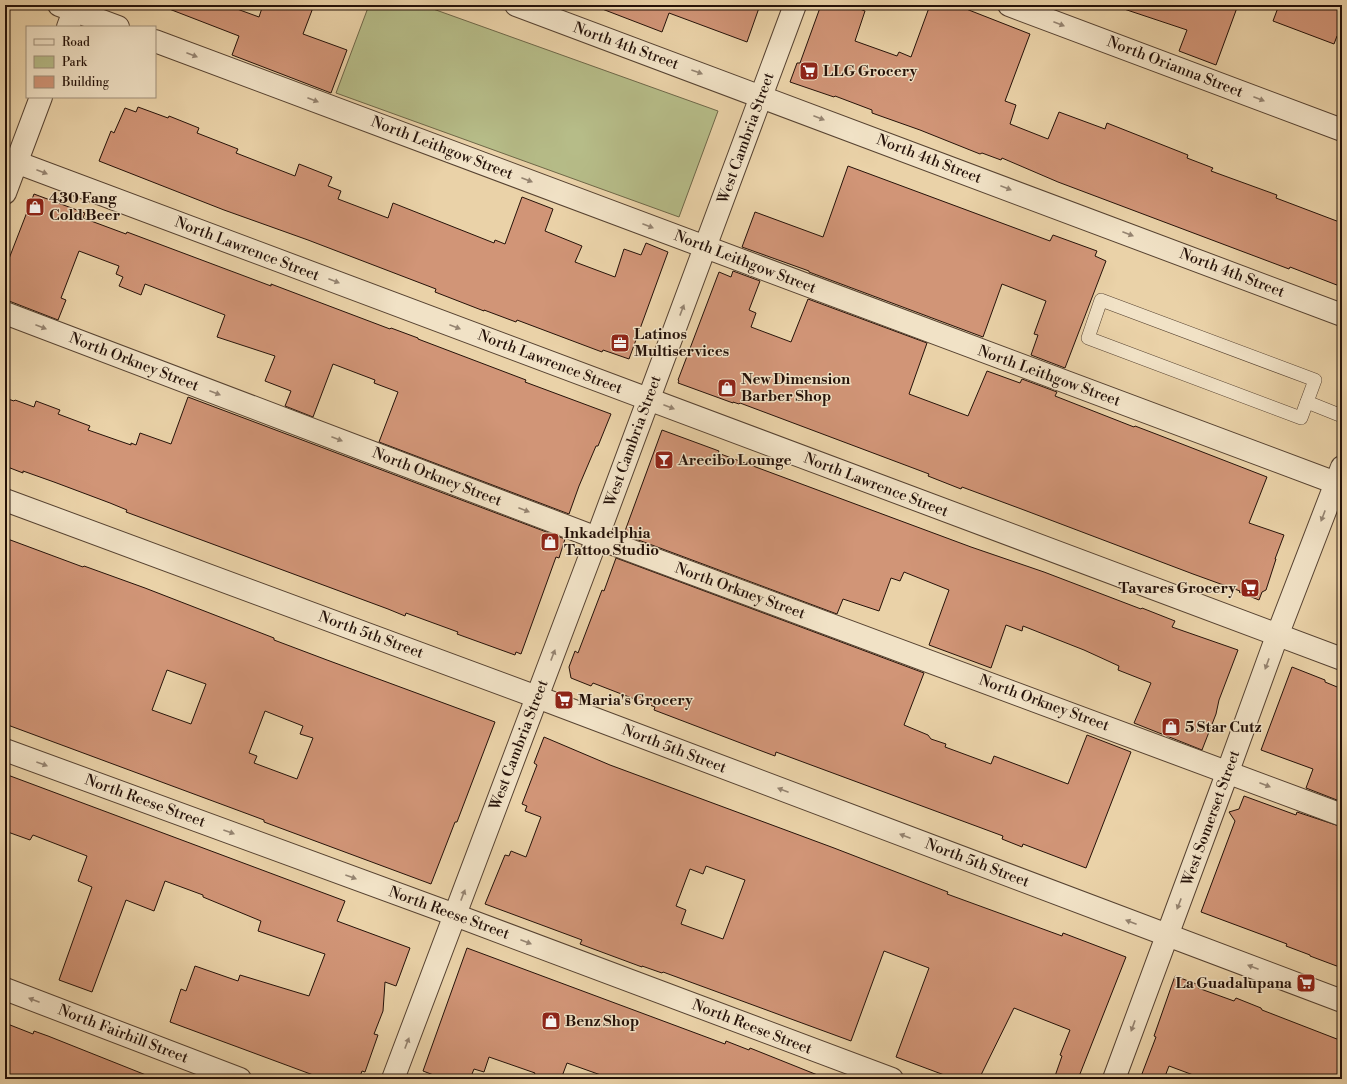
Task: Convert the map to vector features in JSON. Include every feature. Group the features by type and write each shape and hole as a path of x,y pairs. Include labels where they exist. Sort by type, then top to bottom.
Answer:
{"street":[{"name":"North 4th Street","path":"516,5 1342,315"},
{"name":"West Cambria Street","path":"393,1079 706,247 795,5"},
{"name":"North Orianna Street","path":"1009,5 1342,130"},
{"path":"70,12 115,26"},
{"name":"North Leithgow Street","path":"156,41 706,247 1339,475"},
{"path":"5,193 11,160 41,98"},
{"name":"North Lawrence Street","path":"11,160 1277,636 1342,659"},
{"name":"North Orkney Street","path":"5,313 597,538 1228,771 1342,815"},
{"name":"West Somerset Street","path":"1114,1079 1277,636 1339,475"},
{"name":"North 5th Street","path":"5,500 537,697 1342,1001"},
{"name":"North Reese Street","path":"5,750 455,915 892,1079"},
{"name":"North Fairhill Street","path":"5,989 240,1079"}],"lane":[{"path":"1101,300 1315,380 1307,402 1301,418 1088,338 1101,300"},
{"path":"1307,402 1342,416"}],"green space":[{"path":"369,5 422,5 718,111 679,217 336,93"}],"building":[{"path":"164,5 226,5 259,17 263,5 314,5 303,34 347,50 331,93 232,55 239,36 164,7"},
{"path":"597,5 760,5 747,42 669,13 662,32 597,7"},
{"path":"821,5 849,5 865,11 855,41 897,56 899,52 911,57 930,5 956,5 1030,34 1005,101 1016,105 1010,124 1048,139 1059,112 1105,129 1107,123 1188,155 1187,158 1213,168 1211,171 1277,195 1276,198 1342,223 1342,287 1290,267 1289,269 1058,182 1002,158 1001,160 982,153 980,154 872,113 872,110 835,96 834,97 790,82 797,63 800,63"},
{"path":"1125,5 1238,5 1216,65 1179,51 1187,30 1124,9"},
{"path":"1279,5 1331,5 1342,9 1342,38 1337,36 1334,44 1273,21"},
{"path":"138,107 168,118 169,116 199,128 197,133 238,149 236,153 295,176 299,164 332,177 328,186 341,191 338,199 388,218 393,203 494,243 495,240 505,244 522,197 553,209 545,231 582,246 575,262 615,277 624,249 641,255 646,243 668,252 629,359 603,350 602,352 517,320 516,322 484,311 435,292 436,289 308,240 224,210 99,161 111,131 114,133 125,108 136,112"},
{"path":"848,166 1050,241 1053,235 1097,251 1095,256 1106,261 1065,368 1031,355 1038,335 1034,334 1046,301 1002,284 983,337 742,247 755,212 823,237"},
{"path":"34,194 85,213 83,218 126,234 127,232 271,286 271,284 390,329 391,328 418,338 526,380 525,382 611,414 579,486 569,514 379,442 398,392 374,383 375,380 333,364 313,417 285,406 291,391 265,381 275,356 217,337 225,315 145,284 141,295 119,286 123,277 116,274 119,266 79,251 61,298 66,300 58,320 9,301 5,301 5,269"},
{"path":"733,271 760,281 749,310 756,313 751,327 791,342 808,299 927,343 909,394 968,416 987,371 1020,383 1022,379 1057,392 1055,396 1267,477 1249,523 1284,535 1266,590 1262,592 1259,600 1239,592 1240,591 1024,510 962,487 961,489 928,476 929,474 740,403 733,403 678,383 719,272 731,277"},
{"path":"188,397 565,539 559,558 556,557 521,654 516,652 515,655 457,634 458,632 406,613 405,616 126,512 127,510 54,482 5,466 5,398 34,407 36,401 60,410 58,414 90,426 88,430 131,445 131,443 136,445 140,433 171,444"},
{"path":"662,430 719,451 718,453 971,547 1044,572 1141,609 1142,608 1175,621 1172,627 1238,650 1202,750 1134,723 1151,683 1118,670 1119,666 1084,650 1023,626 1022,631 1006,625 991,668 929,645 949,590 904,572 900,581 891,578 879,611 843,599 837,614 625,535 625,531"},
{"path":"5,538 145,588 274,638 274,640 495,722 457,822 455,822 431,884 5,724","holes":["167,670 206,684 191,724 152,710","265,711 303,726 300,734 313,738 297,779 254,763 257,756 249,753"]},
{"path":"616,558 924,673 904,725 928,735 931,739 946,744 945,747 991,764 994,756 1068,784 1087,735 1131,752 1086,868 1023,844 1022,847 1002,839 1003,836 776,752 775,756 759,750 654,710 655,707 593,683 591,686 571,678 569,667 575,651 578,653"},
{"path":"1292,667 1325,680 1325,682 1342,689 1342,802 1306,788 1313,769 1261,750"},
{"path":"544,737 610,765 948,892 947,894 1062,936 1063,933 1126,957 1078,1079 1054,1079 1062,1056 1060,1055 1070,1030 1014,1008 979,1079 955,1079 896,1057 929,968 884,951 851,1041 663,972 662,973 642,967 580,944 582,940 485,904 505,855 509,856 511,851 526,857 541,817 525,811 527,806 522,804 537,765 534,763","holes":["706,866 745,880 723,939 681,924 686,910 676,906 690,869 703,874"]},
{"path":"5,774 345,901 337,921 410,948 396,986 385,982 383,1011 374,1034 378,1035 365,1072 362,1071 359,1079 324,1079 170,1022 181,989 186,991 195,966 238,981 240,975 309,996 325,954 258,931 261,921 203,897 203,895 165,881 154,911 126,900 92,992 59,980 92,887 78,881 87,856 33,835 30,840 5,831"},
{"path":"1244,796 1296,815 1297,812 1342,827 1342,968 1286,946 1287,944 1201,912 1235,821 1229,812 1239,809"},
{"path":"467,948 725,1044 726,1041 749,1050 750,1048 825,1079 612,1079 567,1063 561,1079 532,1079 535,1073 489,1057 484,1072 474,1069 470,1079 444,1079 423,1071"},
{"path":"1175,976 1199,985 1198,988 1234,1001 1236,998 1261,1008 1262,1010 1342,1041 1342,1079 1204,1079 1169,1066 1164,1079 1140,1079 1156,1037 1154,1036"},
{"path":"5,1023 33,1034 34,1031 48,1036 151,1077 151,1079 5,1079"}],"place":[{"name":"LLG Grocery","path":"809,71"},
{"name":"430 Fang Cold Beer","path":"35,207"},
{"name":"Latinos Multiservices","path":"620,343"},
{"name":"New Dimension Barber Shop","path":"727,388"},
{"name":"Arecibo Lounge","path":"664,460"},
{"name":"Inkadelphia Tattoo Studio","path":"550,542"},
{"name":"Tavares Grocery","path":"1250,588"},
{"name":"Maria's Grocery","path":"564,700"},
{"name":"5 Star Cutz","path":"1171,727"},
{"name":"La Guadalupana","path":"1306,983"},
{"name":"Benz Shop","path":"551,1021"}]}
